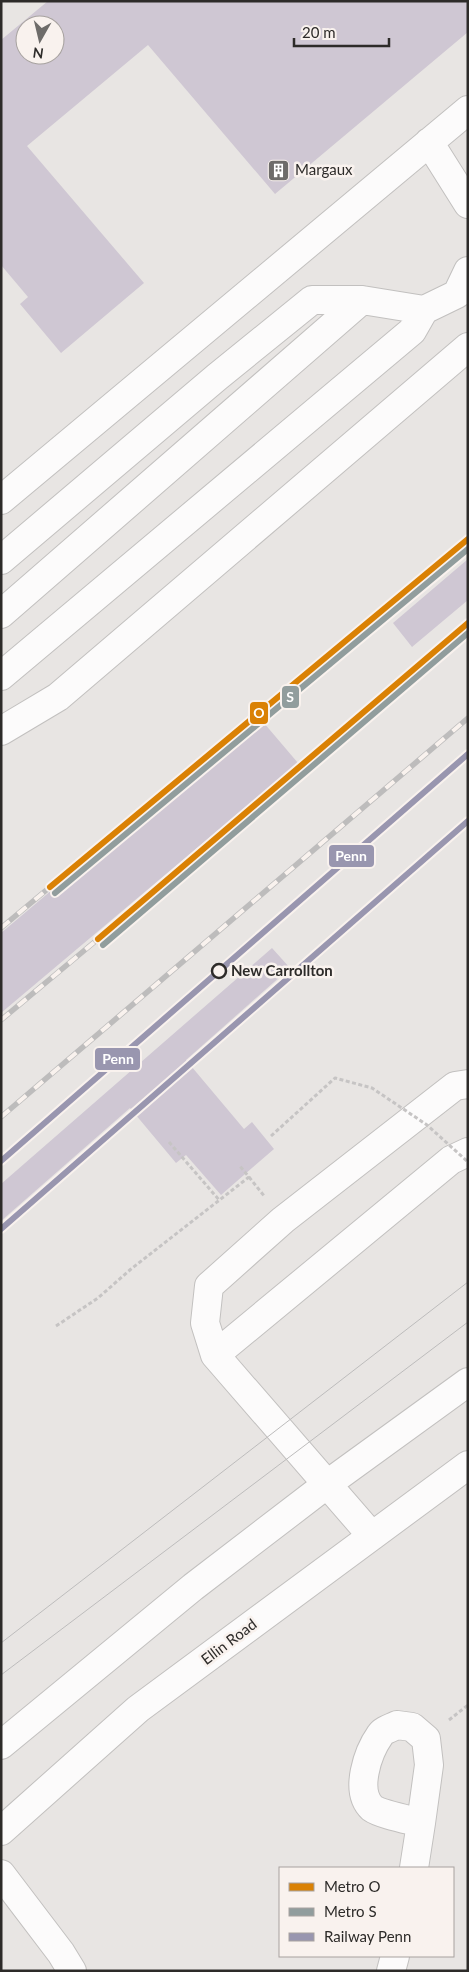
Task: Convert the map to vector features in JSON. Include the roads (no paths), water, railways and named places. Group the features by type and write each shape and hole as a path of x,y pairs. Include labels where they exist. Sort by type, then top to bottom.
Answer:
{"street":[{"path":"1,500 468,110"},
{"path":"429,142 468,204"},
{"path":"1,676 412,331 424,310 457,294 468,270"},
{"path":"1,560 217,377 312,300 362,300 424,310"},
{"path":"1,614 362,300"},
{"path":"1,731 58,697 468,347"},
{"path":"372,1536 215,1355 205,1323 209,1286 283,1220 447,1092 455,1086 468,1084"},
{"path":"215,1355 451,1160 468,1152"},
{"path":"1,1745 193,1586 326,1485 468,1382"},
{"name":"Ellin Road","path":"1,1831 138,1709 468,1465"},
{"path":"414,1867 420,1823"},
{"path":"1,1874 72,1971"},
{"path":"391,1971 395,1957"}],"tram line":[{"path":"1,1643 468,1282"},
{"path":"1,1675 468,1322"}],"railway":[{"path":"1,1117 468,718"},
{"path":"1,928 50,887"},
{"path":"1,1020 98,939"}],"metro line":[{"name":"O","path":"50,887 468,539"},
{"name":"S","path":"55,893 468,549"},
{"name":"O","path":"98,939 468,623"},
{"name":"S","path":"103,945 468,633"}],"rail line":[{"name":"Penn","path":"1,1161 468,754"},
{"name":"Penn","path":"1,1229 468,821"}],"place":[{"name":"Margaux","path":"279,170"},
{"name":"New Carrollton","path":"219,971"}]}
